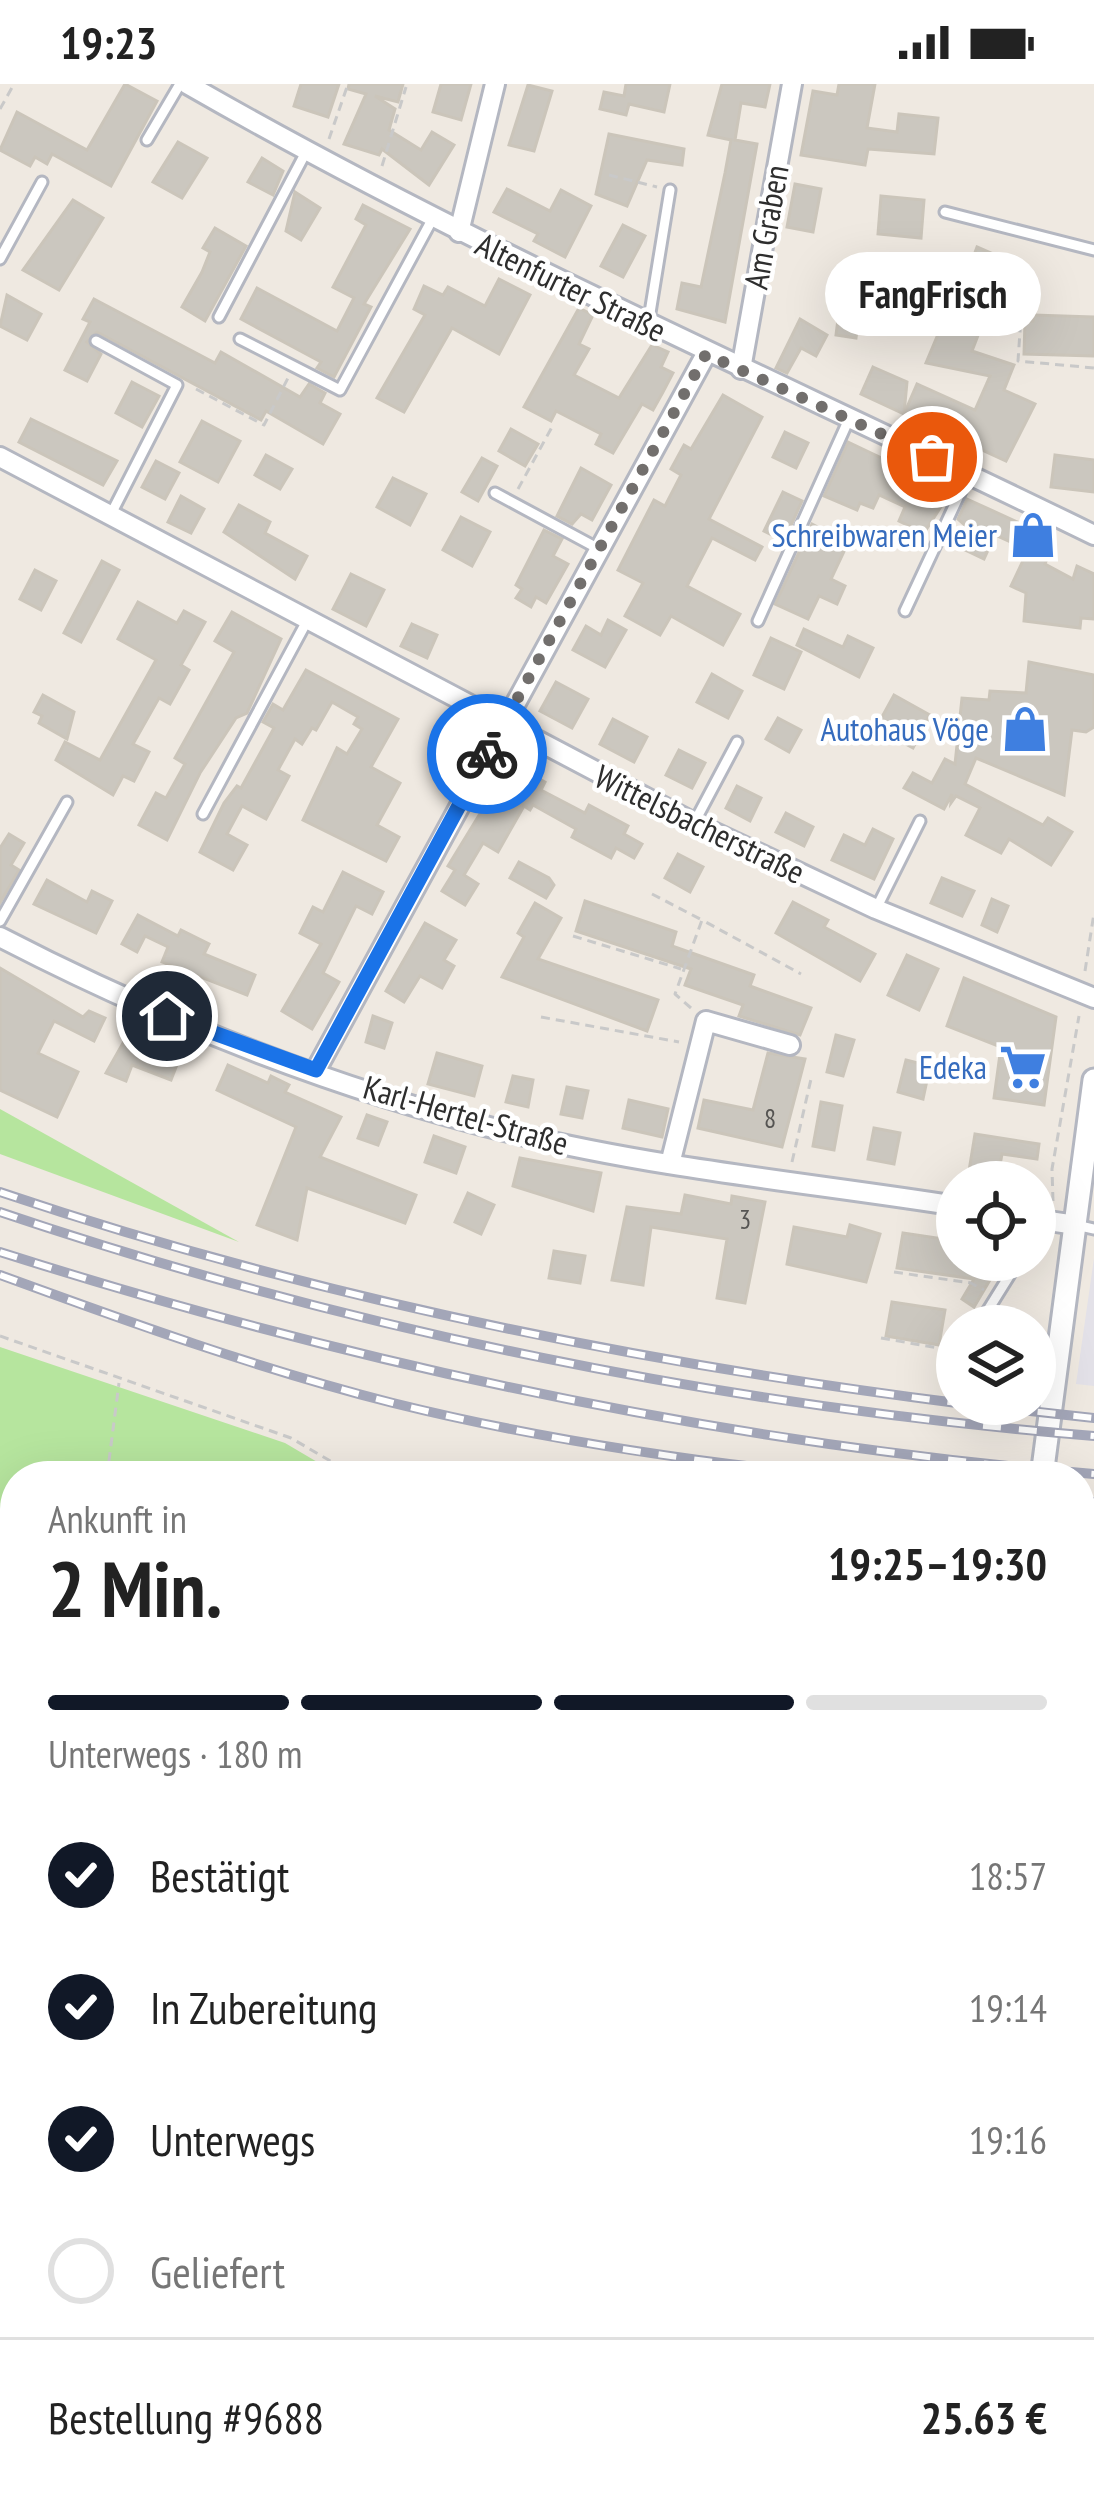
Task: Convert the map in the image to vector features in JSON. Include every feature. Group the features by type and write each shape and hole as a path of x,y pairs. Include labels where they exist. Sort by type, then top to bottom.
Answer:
{"street":[{"name":"Altenfurter Straße","path":"183,84 459,232 706,354 1094,535"},
{"path":"459,232 495,84"},
{"name":"Am Graben","path":"741,369 792,84"},
{"path":"316,1070 706,354"},
{"name":"Wittelsbacherstraße","path":"0,457 694,823 876,909 1088,997"},
{"name":"Karl-Hertel-Straße","path":"0,937 130,1002 408,1104 519,1135 670,1164 936,1203"},
{"path":"670,1164 706,1021 790,1045"},
{"path":"1056,1224 1094,1080"},
{"path":"1043,1461 1053,1281"}],"lane":[{"path":"147,140 183,84"},
{"path":"219,317 314,156"},
{"path":"0,259 42,182"},
{"path":"648,325 670,190"},
{"path":"945,212 1094,250"},
{"path":"240,339 340,390 433,218"},
{"path":"97,341 177,385 110,516"},
{"path":"758,621 849,419"},
{"path":"905,611 970,475"},
{"path":"495,493 598,549"},
{"path":"203,814 307,621"},
{"path":"694,823 737,742"},
{"path":"0,921 68,802"},
{"path":"876,909 920,821"},
{"path":"991,1305 1006,1281"}],"path":[{"path":"0,109 14,84"},
{"path":"314,156 348,84"},
{"path":"375,190 406,87"},
{"path":"609,175 670,190"},
{"path":"1018,280 1023,287 1018,362 1094,368"},
{"path":"196,389 264,425 293,368"},
{"path":"511,501 552,427"},
{"path":"652,894 801,974"},
{"path":"1054,1161 1088,997 1094,913"},
{"path":"701,920 675,994 706,1021"},
{"path":"573,936 682,969"},
{"path":"541,1017 699,1046"},
{"path":"787,1181 811,1079"},
{"path":"894,1272 971,1282 997,1296"},
{"path":"0,1336 291,1438 327,1461"},
{"path":"881,1338 936,1348"},
{"path":"109,1461 119,1381"}],"shaded area":[{"path":"1094,1258 1094,1386 1076,1384"}],"green space":[{"path":"0,1109 9,1114 239,1242 0,1154"},
{"path":"0,1347 285,1443 316,1461 0,1461"}],"building":[{"path":"125,84 157,101 111,186 52,154 47,164 35,157 30,166 0,150 17,112 87,150"},
{"path":"301,84 339,84 328,117 294,106"},
{"path":"349,84 403,84 398,102 375,96 395,109 389,130 421,150 432,132 454,145 429,185 382,149 379,155 344,144 366,94 348,89"},
{"path":"441,84 471,84 461,120 433,112"},
{"path":"626,84 670,84 664,112 629,104 626,115 600,109 604,92 624,96"},
{"path":"722,84 770,84 765,107 741,103 735,140 757,144 725,322 677,309 682,283 701,287 725,173 731,140 708,135"},
{"path":"839,84 875,84 867,128 897,132 899,114 938,118 934,154 868,149 865,165 801,155 813,91 837,95"},
{"path":"528,85 552,91 534,151 509,145"},
{"path":"609,134 684,149 682,165 647,160 627,206 596,194"},
{"path":"178,142 207,158 182,198 153,182"},
{"path":"262,158 283,171 273,195 248,182"},
{"path":"795,184 821,189 813,232 787,227"},
{"path":"507,189 550,211 561,190 591,206 565,257 534,241 538,234 494,212"},
{"path":"295,192 320,208 301,240 286,231"},
{"path":"881,196 924,200 921,238 878,234"},
{"path":"73,200 103,218 59,290 23,270"},
{"path":"363,205 410,229 364,304 371,307 334,377 317,368 321,362 241,319 257,288 337,331 354,298 333,287 366,225 356,219"},
{"path":"623,225 645,236 623,277 601,266"},
{"path":"215,228 246,246 205,321 182,307 202,272 210,252 203,248"},
{"path":"977,247 1007,260 972,351 1014,365 1004,390 1035,404 1006,461 904,414 917,384 975,410 990,376 926,363 957,289 951,287 965,255 973,258"},
{"path":"873,276 917,281 914,320 859,315 856,338 836,335 842,288 871,291"},
{"path":"499,279 530,295 499,354 452,328 404,412 377,398 425,315 414,309 424,286 443,295 448,287 485,306"},
{"path":"7,295 41,314 27,340 0,326"},
{"path":"94,299 215,363 221,352 300,397 309,384 325,393 320,403 340,414 323,444 266,411 261,420 97,332 87,342 101,354 87,381 65,370 90,322 83,319"},
{"path":"579,308 593,315 579,344 589,349 574,375 619,398 652,345 668,352 661,367 673,373 653,410 642,404 613,453 596,444 601,434 556,411 551,421 524,407"},
{"path":"1033,315 1094,317 1094,356 1024,354 1025,321 1033,321"},
{"path":"800,319 827,335 816,356 801,348 787,373 776,368"},
{"path":"873,367 907,382 904,414 861,394"},
{"path":"132,382 159,396 142,427 116,413"},
{"path":"723,395 762,417 709,519 762,547 755,560 712,538 687,586 740,614 723,645 671,616 660,635 625,616 643,583 618,570 654,500 665,506 681,475 671,469 684,445 691,449"},
{"path":"31,419 117,461 103,485 19,442"},
{"path":"202,421 240,441 218,482 180,462"},
{"path":"511,429 538,444 525,466 499,451"},
{"path":"785,432 808,443 796,468 773,457"},
{"path":"848,442 951,491 924,533 899,521 905,507 879,495 873,508 860,503 857,510 824,496"},
{"path":"266,455 292,469 280,489 255,475"},
{"path":"1055,455 1094,460 1094,492 1051,487"},
{"path":"482,458 497,466 478,501 462,492"},
{"path":"156,461 179,473 165,499 142,487"},
{"path":"581,468 611,485 592,520 581,514 572,524 557,516"},
{"path":"393,478 426,494 410,525 377,507"},
{"path":"783,492 802,501 784,541 764,531"},
{"path":"181,496 204,509 191,533 168,522"},
{"path":"967,499 1048,536 1041,552 1048,556 1045,564 1073,579 1077,566 1094,574 1094,619 1081,618 1080,628 1024,621 1026,593 1011,586 1028,550 995,535 984,559 959,547 968,528 958,519"},
{"path":"239,505 270,522 265,533 307,556 295,579 224,532"},
{"path":"461,517 490,532 472,566 443,550"},
{"path":"812,524 848,543 831,579 845,586 837,604 819,596 808,619 775,604"},
{"path":"544,530 562,539 553,556 568,564 546,603 536,597 531,607 516,598 522,589 516,585"},
{"path":"102,561 119,570 81,642 64,633"},
{"path":"35,570 56,581 41,610 20,599"},
{"path":"351,574 384,590 366,626 333,609"},
{"path":"138,602 177,623 184,611 205,622 181,665 189,670 170,704 159,698 133,744 149,752 134,781 123,776 113,795 56,760 65,742 100,760 156,660 118,639"},
{"path":"232,612 281,639 247,713 236,718 200,773 167,840 139,825 156,793 166,798 185,764 175,758 234,652 215,641"},
{"path":"608,620 626,630 605,667 573,650 586,626 601,635"},
{"path":"412,624 437,635 427,658 401,646"},
{"path":"804,629 843,647 848,636 873,648 859,677 797,645"},
{"path":"771,638 801,652 784,689 754,675"},
{"name":"Autohaus Vöge","path":"1029,662 1094,675 1094,727 1086,732 1072,730 1064,795 976,758 965,784 1043,825 1048,818 1072,832 1051,865 1009,839 1001,853 966,835 980,808 956,796 951,803 952,794 944,809 904,788 913,773 932,783 945,759 955,764 962,698 989,700 990,691 1026,693"},
{"path":"306,670 398,719 371,767 400,783 377,825 399,837 386,861 303,820 337,748 347,754 362,729 354,724 358,717 332,702 302,744 295,739 278,770 289,776 266,819 242,806 227,834 247,845 233,870 200,852 224,803 237,786 241,788 274,728 263,722 273,704 283,710"},
{"path":"712,674 742,691 728,718 697,702"},
{"path":"556,682 588,699 572,728 540,711"},
{"path":"43,695 74,712 67,739 39,723 42,716 34,712"},
{"path":"894,695 930,715 913,748 876,728"},
{"path":"778,718 801,730 789,752 766,739"},
{"path":"613,719 647,737 634,762 600,744"},
{"path":"679,750 705,763 692,788 666,775"},
{"path":"511,763 545,782 541,790 585,813 589,805 628,826 624,834 642,844 634,858 616,848 611,858 572,837 576,829 533,805 530,810 524,806 498,852 483,843 464,875 478,884 465,905 442,891 455,870 448,866"},
{"path":"737,786 761,798 750,821 726,808"},
{"path":"786,813 813,827 804,846 776,832"},
{"path":"873,829 893,839 874,879 832,860 844,835 865,845"},
{"path":"9,834 24,843 11,865 19,870 0,903 0,848"},
{"path":"678,854 703,867 690,892 665,878"},
{"path":"519,862 549,878 554,885 546,898 510,878"},
{"path":"343,872 383,892 372,914 356,906 323,973 339,982 312,1029 282,1011 321,944 300,933 313,907 323,912"},
{"path":"942,878 974,891 962,916 931,903"},
{"path":"47,880 87,902 92,891 112,901 96,933 34,904"},
{"path":"992,899 1008,906 997,932 982,925"},
{"path":"585,901 676,932 672,946 754,975 750,986 811,1008 800,1035 739,1016 743,1005 685,985 691,969 576,931"},
{"path":"793,902 828,920 824,927 875,954 860,981 776,933"},
{"path":"535,903 561,918 538,959 658,1000 647,1031 502,977 524,937 518,933"},
{"path":"138,915 178,936 181,930 209,944 204,954 255,975 247,995 162,962 168,947 145,936 137,952 122,944"},
{"path":"425,923 456,940 444,960 454,966 442,988 420,976 404,1002 386,991"},
{"path":"907,955 938,969 919,1010 888,995"},
{"path":"0,968 83,1017 89,1011 105,1018 94,1041 54,1021 38,1053 78,1072 57,1117 0,1090"},
{"path":"964,978 1056,1017 1044,1105 994,1098 1001,1047 947,1026"},
{"path":"373,1016 392,1023 384,1048 366,1042"},
{"path":"131,1029 180,1057 171,1080 132,1065 126,1081 106,1073"},
{"path":"836,1035 854,1040 843,1076 827,1072"},
{"path":"437,1053 482,1066 474,1096 428,1084"},
{"path":"768,1053 805,1059 782,1147 698,1128 704,1100 753,1110"},
{"path":"906,1060 930,1066 923,1099 898,1092"},
{"path":"228,1065 268,1083 271,1076 289,1085 285,1092 341,1117 320,1157 416,1195 405,1223 307,1188 297,1240 257,1225 296,1127 217,1090"},
{"path":"513,1076 533,1080 528,1107 506,1102"},
{"path":"567,1087 588,1091 582,1118 561,1114"},
{"path":"629,1100 668,1109 662,1137 623,1128"},
{"path":"821,1102 842,1106 834,1150 813,1146"},
{"path":"367,1115 387,1122 378,1145 358,1138"},
{"path":"874,1128 900,1133 894,1164 868,1159"},
{"path":"975,1134 1039,1144 1037,1159 1002,1154 1001,1161 971,1161"},
{"path":"434,1136 465,1147 456,1173 425,1162"},
{"path":"520,1158 601,1173 593,1211 513,1186"},
{"path":"468,1193 494,1205 481,1234 455,1222"},
{"path":"685,1195 731,1204 732,1196 765,1202 745,1303 717,1298 727,1239 651,1227 643,1285 612,1280 627,1207 681,1214"},
{"path":"850,1225 880,1234 866,1282 787,1264 794,1227 847,1237"},
{"path":"903,1233 936,1238 936,1274 897,1268"},
{"path":"554,1251 585,1256 580,1283 549,1278"},
{"path":"973,1281 989,1281 975,1305 962,1299"},
{"path":"892,1302 936,1309 936,1344 886,1336"}],"railway":[{"path":"0,1192 235,1264 473,1321 714,1368 936,1400"},
{"path":"0,1212 267,1293 540,1357 816,1405 1094,1436"},
{"path":"0,1252 269,1330 541,1394 816,1442 965,1461"},
{"path":"0,1275 343,1390 502,1427 710,1461"},
{"path":"1056,1414 1094,1418"}],"way so far":[{"path":"487,754 706,354 932,457"}],"place":[{"name":"FangFrisch","path":"932,457"},
{"name":"Schreibwaren Meier","path":"1033,535"},
{"name":"Autohaus Vöge","path":"1025,729"},
{"name":"Edeka","path":"1023,1067"}],"route":[{"path":"167,1016 316,1070 487,754"}]}
